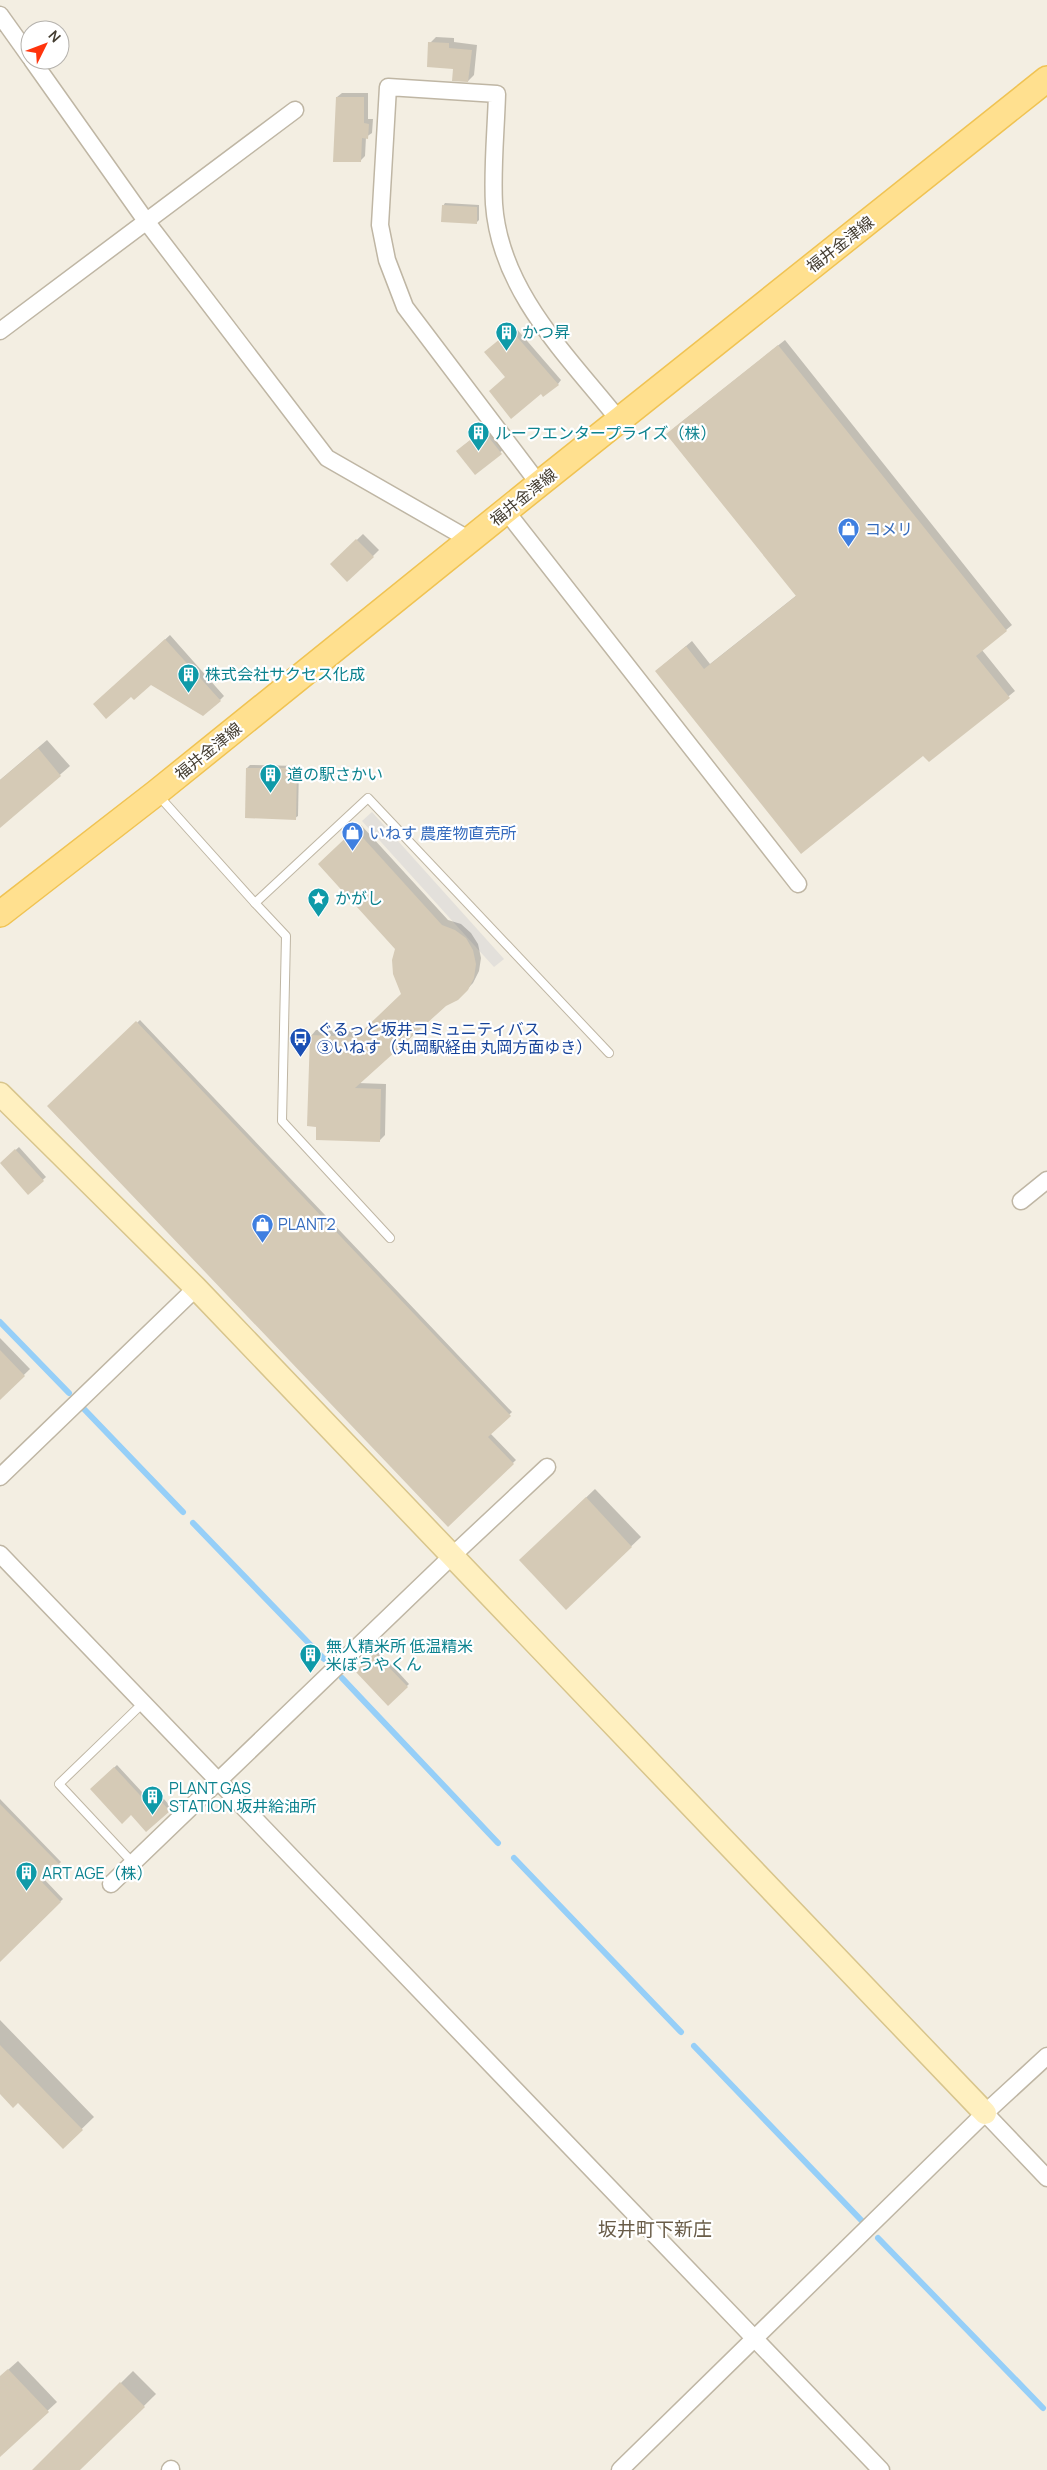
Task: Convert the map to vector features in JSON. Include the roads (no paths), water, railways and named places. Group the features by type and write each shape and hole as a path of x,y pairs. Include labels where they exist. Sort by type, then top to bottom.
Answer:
{"main road":[{"name":"福井金津線","path":"0,914 156,793 539,484 1047,79"}],"street":[{"path":"0,15 20,43"},
{"path":"39,70 146,220 326,458 470,540"},
{"path":"539,484 404,307 387,260 380,225 388,87 497,94 494,204 504,257 528,307 619,420"},
{"path":"0,331 295,110"},
{"path":"506,511 798,884"},
{"path":"0,1094 196,1288 1047,2178"},
{"path":"1021,1201 1047,1180"},
{"path":"0,1477 196,1288"},
{"path":"111,1884 547,1467"},
{"path":"0,1554 881,2470"},
{"path":"620,2470 985,2113 1047,2056"}],"lane":[{"path":"156,793 286,936 282,1121 390,1238"},
{"path":"255,903 368,798 609,1053"},
{"path":"132,1862 59,1784 143,1703"}],"waterway":[{"path":"0,1322 69,1393"},
{"path":"84,1409 183,1512"},
{"path":"193,1523 324,1659"},
{"path":"342,1678 498,1843"},
{"path":"514,1858 681,2032"},
{"path":"694,2046 862,2221"},
{"path":"878,2238 1043,2408"}],"place":[{"name":"かつ昇","path":"506,351"},
{"name":"ルーフエンタープライズ（株）","path":"479,452"},
{"name":"コメリ","path":"849,548"},
{"name":"株式会社サクセス化成","path":"189,693"},
{"name":"道の駅さかい","path":"271,793"},
{"name":"いねす 農産物直売所","path":"353,852"},
{"name":"かがし","path":"319,917"},
{"name":"ぐるっと坂井コミュニティバス ③いねす（丸岡駅経由 丸岡方面ゆき）","path":"301,1057"},
{"name":"PLANT2","path":"262,1243"},
{"name":"無人精米所 低温精米 米ぼうやくん","path":"310,1674"},
{"name":"PLANT GAS STATION 坂井給油所","path":"153,1816"},
{"name":"ART AGE（株）","path":"26,1892"}],"district":[{"name":"坂井町下新庄","path":"655,2229"}]}
